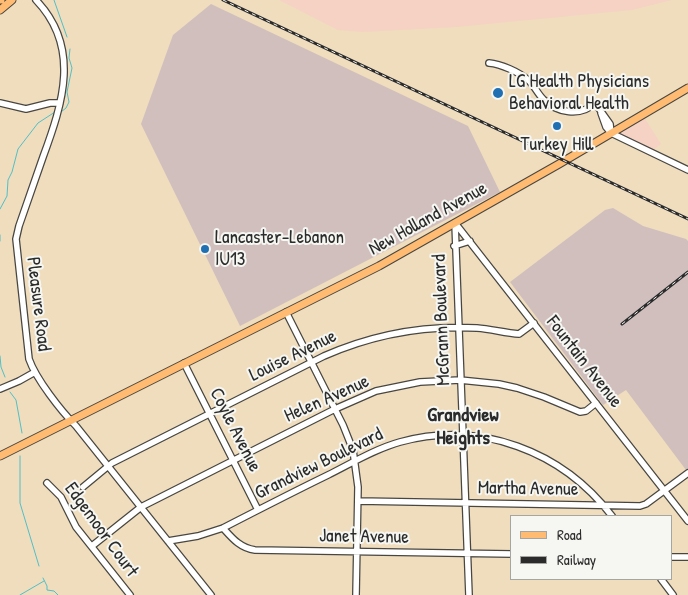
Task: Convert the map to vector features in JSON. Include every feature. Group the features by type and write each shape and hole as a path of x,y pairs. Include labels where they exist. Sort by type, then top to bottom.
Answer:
{"main road":[{"path":"0,10 12,0"},
{"name":"New Holland Avenue","path":"0,456 367,272 568,159 688,88"}],"street":[{"name":"Pleasure Road","path":"36,0 54,23 61,41 64,67 60,103 55,124 16,239 29,359 35,372 71,420 211,595"},
{"path":"489,63 525,78 544,100 562,110 576,112 589,108 595,102 600,112 610,124 611,133 688,170"},
{"path":"0,103 12,105 16,108"},
{"path":"0,107 29,109 50,103 60,103"},
{"name":"Fountain Avenue","path":"454,223 688,521"},
{"name":"McGrann Boulevard","path":"454,223 469,595"},
{"path":"454,246 470,241"},
{"path":"286,312 348,436 355,461 358,501 356,595"},
{"name":"Louise Avenue","path":"83,487 108,466 349,345 373,337 413,330 458,327 519,334 534,323"},
{"name":"Coyle Avenue","path":"184,363 258,510"},
{"path":"0,389 35,372"},
{"name":"Helen Avenue","path":"92,546 141,507 335,409 370,394 398,386 436,380 460,380 517,388 580,412 586,411 596,403"},
{"name":"Grandview Boulevard","path":"168,542 198,536 223,528 379,450 400,442 427,437 462,436 500,441 538,454 571,474 587,487 611,515"},
{"name":"Martha Avenue","path":"358,501 643,506 688,473"},
{"name":"Edgemoor Court","path":"47,483 61,497 74,524 130,595"},
{"name":"Janet Avenue","path":"223,528 239,544 251,549 510,554"},
{"path":"673,557 688,557"},
{"path":"662,580 673,595"}],"shaded area":[{"path":"279,0 672,0 632,10 456,27 363,32 338,30"},
{"path":"211,4 468,126 500,192 240,326 141,124 173,35"},
{"path":"642,114 661,144 650,152 611,133"},
{"path":"613,208 643,226 688,241 688,469 686,470 626,390 603,405 510,282 605,210"}],"waterway":[{"path":"54,0 67,37"},
{"path":"61,112 69,102 67,92 72,68 69,58 70,49"},
{"path":"0,209 7,196 8,180 18,149 38,123 55,112"},
{"path":"0,235 0,241"},
{"path":"0,356 1,367 5,377"},
{"path":"10,392 16,400 22,433"},
{"path":"20,456 20,503 39,566"},
{"path":"43,578 47,590 54,591 58,595"},
{"path":"20,595 44,581"}],"railway":[{"path":"223,0 688,219"},
{"path":"622,324 688,272"}],"place":[{"name":"LG Health Physicians Behavioral Health","path":"498,93"},
{"name":"Turkey Hill","path":"557,126"},
{"name":"Lancaster-Lebanon IU13","path":"205,249"}],"district":[{"name":"Grandview Heights","path":"463,428"}]}
